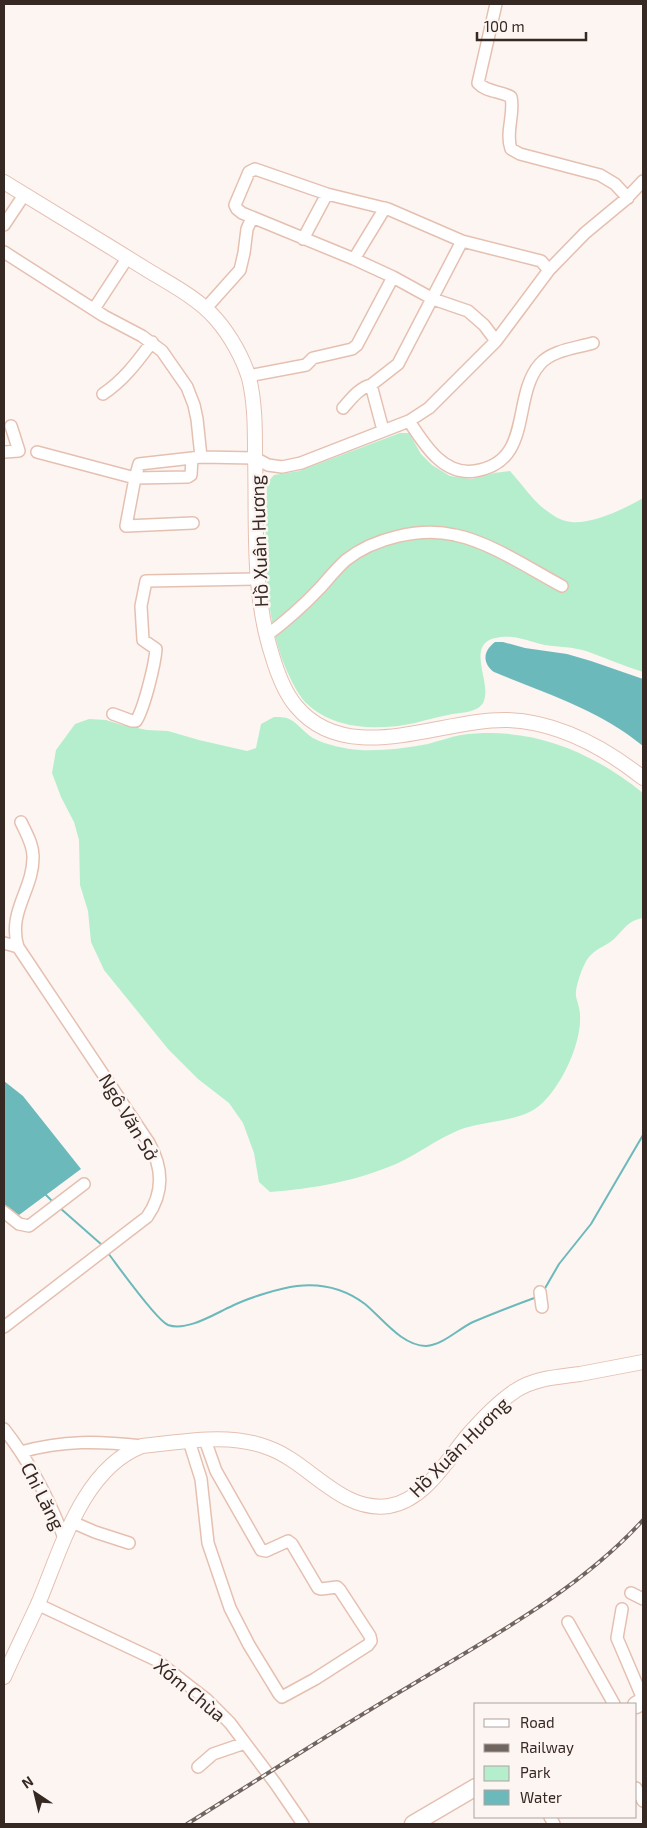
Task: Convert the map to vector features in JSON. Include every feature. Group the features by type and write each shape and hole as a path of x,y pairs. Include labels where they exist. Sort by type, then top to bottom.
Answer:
{"highway":[{"path":"413,1824 474,1788"}],"main road":[{"name":"Hồ Xuân Hương","path":"4,182 128,257 206,308 226,332 248,376 254,410 257,579 266,636 276,668 295,706 310,719 325,728 346,735 375,738 409,735 458,724 507,720 540,724 588,742 626,765 643,778"},
{"name":"Hồ Xuân Hương","path":"4,1677 38,1604 72,1522 97,1481 111,1465 125,1454 142,1446 188,1441 239,1440 271,1448 346,1498 363,1505 390,1506 412,1497 427,1484 486,1415 516,1390 534,1381 643,1362"}],"street":[{"path":"496,4 478,83 487,89 511,97 509,141 511,149 520,154 600,175 615,184 628,198"},
{"path":"496,341 484,325 468,311 433,299 393,277 239,211 235,204 246,177 255,169 327,194 385,208 462,241 541,260 549,270"},
{"path":"193,522 126,526 138,464 196,458 255,458 268,465 282,467 301,463 409,421 429,408 496,341 549,270 585,233 628,198 643,181"},
{"path":"303,238 327,194"},
{"path":"4,225 24,195"},
{"path":"354,260 385,208"},
{"path":"206,308 240,270 247,229 252,218"},
{"path":"342,408 366,386 371,385 398,364 462,241"},
{"path":"4,252 94,309 152,342 162,351 187,388 198,419 196,458 188,477 135,478 37,452"},
{"path":"94,309 128,257"},
{"path":"248,376 306,365 313,358 352,349 357,345 393,277"},
{"path":"103,394 129,373 152,342"},
{"path":"409,421 425,445 442,463 464,470 483,470 499,462 511,450 533,374 541,362 557,353 593,343"},
{"path":"371,385 383,430"},
{"path":"4,452 19,451 11,426"},
{"path":"266,636 292,617 346,560 371,544 401,535 433,533 455,535 492,548 562,586"},
{"path":"112,714 136,721 152,670 156,649 144,640 141,606 146,582 257,579"},
{"name":"Ngô Văn Sở","path":"4,1327 147,1217 152,1210 160,1185 155,1155 18,947 14,930 31,872 33,856 30,840 21,822"},
{"path":"4,943 18,947"},
{"path":"4,1212 19,1224 29,1226 84,1184"},
{"path":"540,1292 542,1307"},
{"name":"Chi Lăng","path":"4,1429 21,1452 44,1492 64,1538"},
{"path":"188,1441 201,1479 208,1543 230,1608 249,1646 282,1697 315,1679 368,1645 371,1640 370,1636 337,1587 318,1588 292,1544 288,1541 266,1551 261,1550 216,1471 205,1440"},
{"path":"21,1452 40,1446 99,1441 142,1446"},
{"path":"72,1522 129,1543"},
{"path":"631,1593 643,1599"},
{"name":"Xóm Chùa","path":"38,1604 156,1660 206,1698 230,1723 302,1824"},
{"path":"622,1609 617,1638 643,1700"},
{"path":"568,1622 613,1703"},
{"path":"198,1767 213,1754 245,1743"},
{"path":"637,1790 643,1801"}],"green space":[{"path":"400,433 409,433 421,454 432,465 450,476 472,479 510,471 543,508 563,520 571,522 589,521 618,511 643,498 643,672 581,650 545,645 518,638 501,637 489,640 483,646 481,664 485,695 480,707 472,711 401,726 371,727 342,723 316,711 305,702 286,669 278,647 269,601 266,554 267,483 274,475 299,471"},
{"path":"274,717 292,720 310,736 330,745 348,749 394,749 428,744 461,735 487,733 535,738 558,744 580,753 623,778 643,793 643,918 625,927 613,940 595,951 584,965 576,992 580,1012 580,1026 574,1051 555,1088 539,1106 522,1115 459,1130 396,1164 349,1180 270,1192 259,1182 254,1153 243,1123 229,1103 198,1079 168,1049 104,970 91,942 88,911 80,885 79,840 74,822 61,797 52,773 56,750 75,724 89,719 106,720 147,730 168,731 247,751 256,748 261,724"}],"water":[{"path":"495,642 567,654 643,679 643,746 609,722 572,703 494,672 487,665 486,653"},
{"path":"4,1081 23,1096 81,1169 19,1215 4,1204"}],"waterway":[{"path":"544,1290 559,1264 591,1224 643,1135"},
{"path":"44,1193 53,1202"},
{"path":"60,1208 102,1245"},
{"path":"108,1253 137,1292 162,1321 168,1325 176,1326 184,1326 201,1321 239,1303 264,1294 290,1287 315,1285 333,1288 349,1294 365,1304 401,1336 417,1345 426,1346 444,1340 473,1322 537,1297"}],"railway":[{"path":"187,1824 529,1613 590,1570 618,1546 643,1520"}]}
